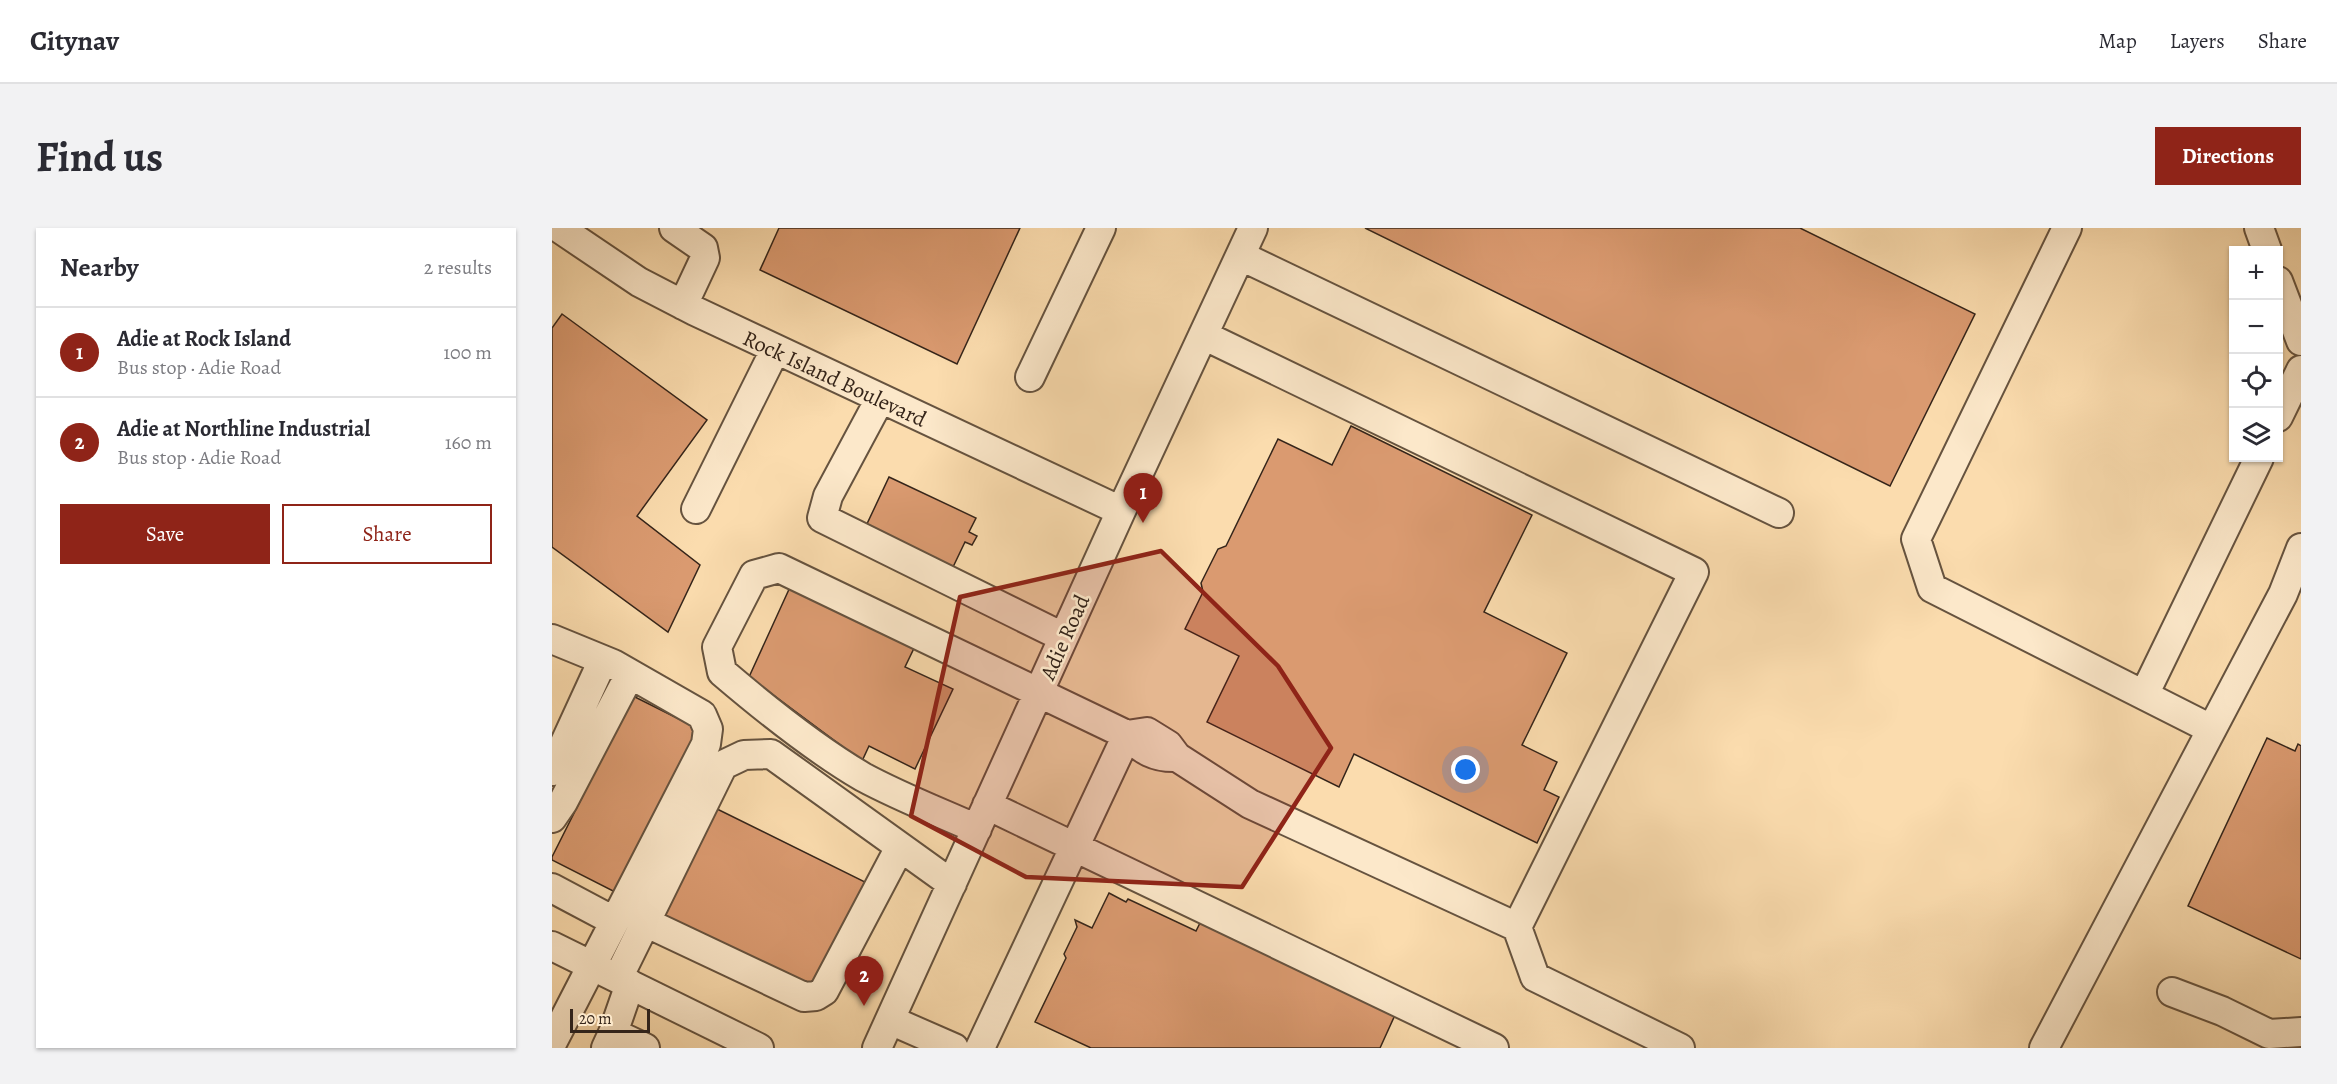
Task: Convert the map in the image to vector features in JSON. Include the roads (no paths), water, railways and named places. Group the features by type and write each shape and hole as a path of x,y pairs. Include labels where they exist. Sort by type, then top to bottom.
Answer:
{"street":[{"name":"Rock Island Boulevard","path":"559,228 639,282 683,305 1121,511"},
{"path":"674,228 703,248 705,258 683,305"},
{"path":"1030,377 1101,228"},
{"name":"Adie Road","path":"877,1048 1063,637 1253,228"},
{"path":"2067,228 1916,539 1932,588 2211,729"},
{"path":"2259,228 2266,246"},
{"path":"1240,256 1779,513"},
{"path":"2283,294 2301,341"},
{"path":"1203,335 1694,572 1517,927"},
{"path":"696,509 775,350"},
{"path":"2282,408 2301,370"},
{"path":"880,399 828,496 822,518 826,522 1063,637"},
{"path":"2145,695 2257,462"},
{"path":"2044,1048 2283,594 2301,548"},
{"path":"1494,1048 1460,1041 1074,847 982,817 912,801 862,776 757,702 722,672 717,647 754,575 779,568 1038,694 1128,735 1147,732 1168,745 1177,757 1250,804 1517,927 1535,977 1680,1048"},
{"path":"552,639 603,660 702,715 708,729 706,744 552,1043"},
{"path":"552,771 603,660"},
{"path":"552,818 563,802 630,674"},
{"path":"980,1048 1128,735"},
{"path":"645,1048 609,1040 624,981 645,922 723,765 744,755 771,754 952,884"},
{"path":"645,922 804,998 816,996 824,991 900,847"},
{"path":"552,888 614,921"},
{"path":"552,946 759,1048"},
{"path":"2172,992 2222,1011 2269,1034 2301,1032"},
{"path":"890,1020 954,1048"}],"place":[{"name":"Adie at Rock Island","path":"1143,523"},
{"name":"Adie at Northline Industrial","path":"864,1006"}]}
